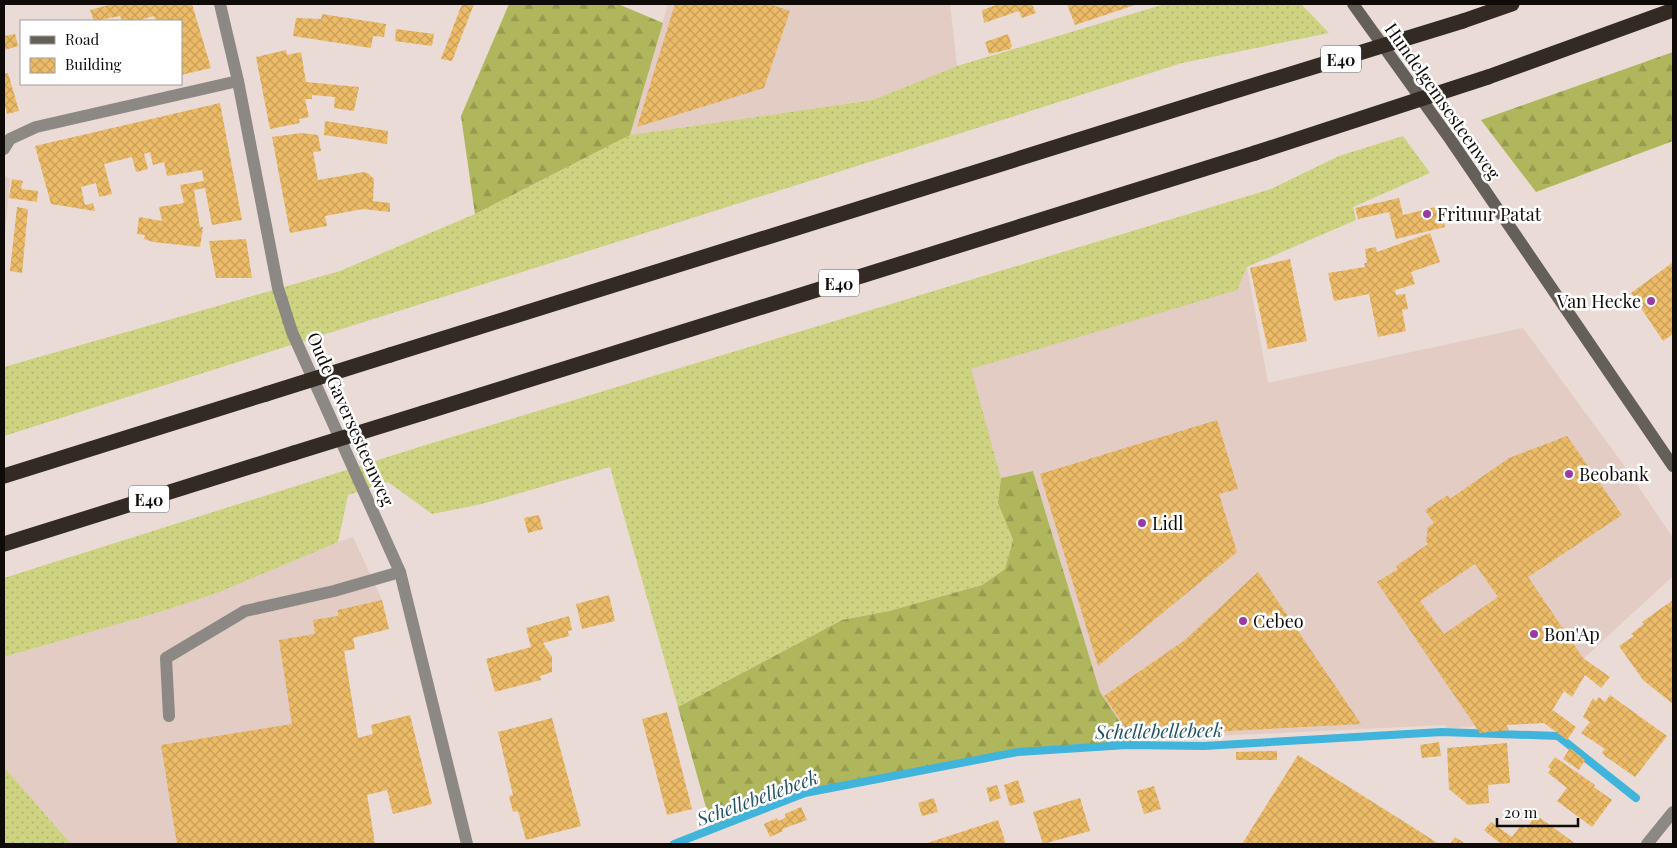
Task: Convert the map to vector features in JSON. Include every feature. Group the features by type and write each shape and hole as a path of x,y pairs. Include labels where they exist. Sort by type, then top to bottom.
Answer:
{"highway":[{"name":"E40","path":"4,476 1463,21 1512,4"},
{"name":"E40","path":"4,544 1254,153 1488,77 1673,10"}],"main road":[{"name":"Hundelgemsesteenweg","path":"1353,4 1450,140 1673,466"}],"street":[{"name":"Oude Gaversesteenweg","path":"220,4 238,81 278,288 292,332 400,572 467,844"},
{"path":"4,149 10,139 36,127 238,81"},
{"path":"169,716 166,658 245,611 334,591 400,572"},
{"path":"1647,844 1673,812"}],"shaded area":[{"path":"668,4 950,4 957,66 873,100 630,135"},
{"path":"4,175 10,179 4,245"},
{"path":"1247,267 1268,383 1523,328 1623,464 1673,538 1673,576 1584,658 1544,723 1507,725 1509,730 1480,733 1476,726 1447,729 1445,725 1132,740 1100,692 1033,471 1001,478 970,369 1236,290"},
{"path":"353,537 382,600 338,611 375,844 71,844 4,767 4,657 163,611 217,593 327,546"}],"green space":[{"path":"509,4 618,4 663,23 630,135 475,214 461,116"},
{"path":"1165,4 1301,4 1329,33 1182,63 4,436 4,367 340,271 475,214 630,135 873,100 957,66"},
{"path":"1673,52 1673,141 1536,192 1481,120"},
{"path":"1403,136 1430,173 1353,207 1356,220 1247,267 1237,290 971,369 1001,478 998,503 1013,540 1005,569 982,585 889,611 842,620 678,707 610,467 482,504 432,514 388,482 348,495 338,542 217,593 163,611 4,657 4,578 432,443 1271,189 1339,156"},
{"path":"1033,471 1100,692 1132,740 1127,745 1018,752 805,793 712,829 678,707 842,620 889,611 982,585 1005,569 1013,540 998,503 1001,478"},
{"path":"4,767 71,844 4,844"}],"building":[{"path":"112,4 192,4 211,68 182,75 182,20 156,20 154,16 140,20 122,20 120,16 94,20 90,10"},
{"path":"462,4 474,4 452,61 441,59"},
{"path":"675,4 770,4 790,11 764,88 637,127"},
{"path":"999,4 1032,4 1036,13 1022,18 1019,11 984,23 982,10"},
{"path":"1067,4 1138,4 1075,25"},
{"path":"322,14 386,24 384,37 373,36 371,48 293,36 296,18 321,19"},
{"path":"396,29 434,34 432,46 395,41"},
{"path":"15,34 18,46 4,50 4,36"},
{"path":"1008,34 1012,46 1010,49 989,54 985,42"},
{"path":"286,50 287,55 301,52 306,82 359,87 354,111 334,108 335,97 312,95 312,99 305,99 309,117 299,119 300,123 270,129 256,57"},
{"path":"8,73 19,111 7,114 4,102 4,74"},
{"path":"220,103 242,220 212,225 205,188 194,190 200,227 203,227 200,247 153,242 144,239 145,235 137,234 139,217 162,221 159,207 184,203 180,185 204,181 202,170 167,176 164,162 153,165 150,152 144,154 148,169 136,172 132,157 104,164 112,194 99,197 96,183 81,187 85,205 93,203 95,211 51,204 35,146"},
{"path":"325,121 388,131 387,144 324,135"},
{"path":"301,133 318,135 321,151 313,152 318,180 364,172 369,174 374,179 373,201 390,203 390,212 363,209 325,216 327,226 290,233 272,137"},
{"path":"12,179 23,181 21,189 38,191 37,202 9,198"},
{"path":"1399,198 1403,215 1440,206 1445,227 1396,239 1389,212 1358,219 1355,208"},
{"path":"17,207 28,209 22,273 10,271"},
{"path":"1430,233 1440,262 1411,272 1415,284 1395,290 1396,295 1405,294 1408,309 1402,310 1406,331 1378,337 1369,294 1334,301 1328,273 1365,267 1364,263 1367,263 1365,249 1376,247 1377,252"},
{"path":"246,239 252,278 216,278 209,241"},
{"path":"1290,259 1307,341 1268,349 1250,268"},
{"path":"1672,263 1673,334 1663,341 1631,293"},
{"name":"Lidl","path":"1217,420 1238,489 1219,494 1237,552 1098,666 1040,474"},
{"path":"1567,436 1622,515 1528,577 1583,658 1610,677 1601,688 1585,675 1572,697 1564,691 1550,714 1553,710 1576,727 1567,740 1544,723 1506,725 1509,730 1480,733 1377,582 1398,569 1396,566 1428,544 1426,541 1428,527 1434,523 1425,510 1448,495 1450,499 1509,458","holes":["1475,564 1498,597 1444,634 1420,601"]},
{"path":"539,515 543,529 528,533 524,518"},
{"path":"1258,572 1361,724 1131,736 1104,696 1185,640"},
{"path":"609,595 615,621 582,629 576,604"},
{"path":"382,600 389,629 353,638 355,649 344,651 358,738 373,734 371,725 410,715 432,804 393,814 387,790 367,795 375,844 177,844 161,745 292,724 279,640 315,634 313,620 338,616 338,610"},
{"path":"1673,600 1673,704 1643,680 1619,646 1634,636 1631,634 1644,624 1642,622"},
{"path":"569,616 572,630 568,631 569,636 543,643 552,657 552,672 540,676 541,680 495,692 486,659 531,647 526,628"},
{"path":"1610,695 1667,736 1635,777 1605,756 1602,752 1605,749 1581,733 1590,722 1583,717 1593,698 1596,701 1599,697 1605,702"},
{"path":"667,712 692,809 667,815 642,719"},
{"path":"552,718 581,826 526,840 518,811 513,812 509,796 513,795 498,732"},
{"path":"1439,742 1441,756 1422,758 1420,745"},
{"path":"1507,743 1510,783 1488,785 1489,803 1468,805 1449,789 1447,748"},
{"path":"1570,748 1585,760 1579,770 1563,759"},
{"path":"1277,751 1277,760 1236,760 1236,752"},
{"path":"1298,755 1403,821 1439,844 1242,844"},
{"path":"1555,757 1595,785 1594,787 1612,800 1592,827 1557,801 1567,788 1548,773 1551,769 1548,767"},
{"path":"1018,780 1025,802 1010,806 1004,785"},
{"path":"997,785 1001,798 990,802 986,788"},
{"path":"1154,786 1161,809 1144,814 1137,791"},
{"path":"934,798 938,812 922,816 918,803"},
{"path":"1080,798 1090,831 1043,844 1033,812"},
{"path":"801,807 807,820 782,829 783,831 770,837 764,824 777,818 779,821 786,817 785,814"},
{"path":"1536,815 1576,844 1501,844 1484,830 1491,822 1512,837 1521,825 1526,829"},
{"path":"998,820 1006,844 924,844"},
{"path":"1455,837 1466,844 1450,844"}],"waterway":[{"name":"Schellebellebeek","path":"674,844 805,793 1018,752 1127,745 1204,746 1442,732 1558,736 1636,798"}],"place":[{"name":"Frituur Patat","path":"1427,214"},
{"name":"Van Hecke","path":"1651,301"},
{"name":"Beobank","path":"1569,474"},
{"name":"Lidl","path":"1142,523"},
{"name":"Cebeo","path":"1243,621"},
{"name":"Bon'Ap","path":"1534,634"}]}
